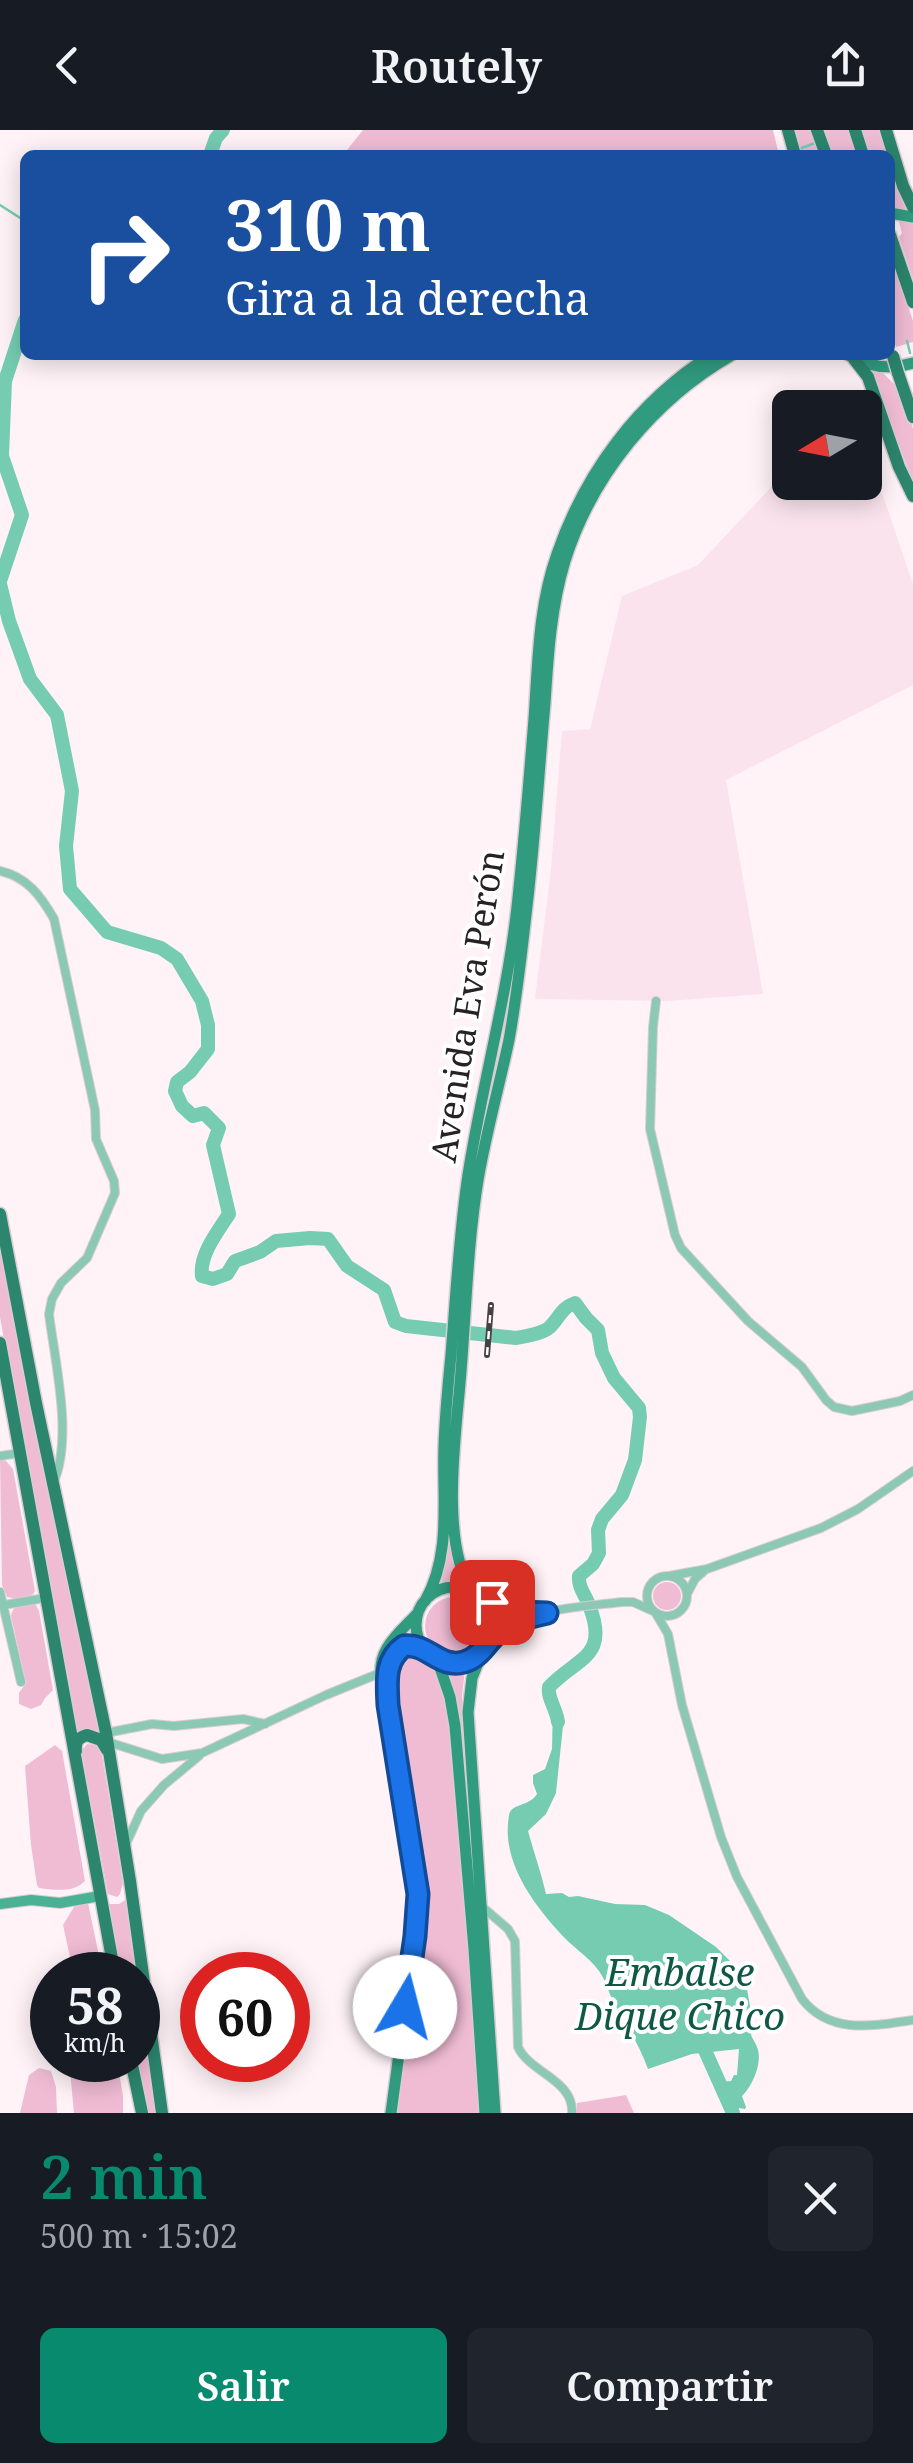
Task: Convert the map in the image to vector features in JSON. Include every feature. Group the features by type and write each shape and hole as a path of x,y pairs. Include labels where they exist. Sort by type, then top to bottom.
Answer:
{"highway":[{"path":"895,162 913,207"},
{"path":"895,250 913,302"},
{"path":"854,360 868,377 913,496"},
{"path":"894,360 913,417"},
{"path":"0,1214 107,1738 140,1952"},
{"path":"0,1343 8,1420 20,1453 111,1952"},
{"path":"76,1764 76,1743 87,1735 101,1740 112,1767"},
{"path":"100,1896 110,1900 121,1898 130,1881"},
{"path":"160,2063 170,2113"},
{"path":"131,2113 132,2082"},
{"path":"135,2082 142,2113"},
{"path":"158,2082 162,2113"}],"main road":[{"name":"Avenida Eva Perón","path":"462,1300 462,1216 511,961 540,625 550,572 586,485 618,438 670,385 704,360"},
{"name":"Avenida Eva Perón","path":"422,1607 437,1576 442,1553 444,1446 462,1300 479,1179 509,1037 522,952 553,614 566,559 591,498 632,440 674,397 724,360"},
{"path":"860,360 878,366 913,363"},
{"name":"Avenida Eva Perón","path":"456,1362 454,1531 460,1566 474,1593"},
{"path":"391,2113 418,1894 380,1673 382,1652 442,1589 457,1587 474,1593 491,1617 491,1635 472,1678 468,1712 495,2113"},
{"path":"422,1607 416,1627 424,1648"},
{"path":"388,1705 387,1674 399,1648 409,1644 424,1648 437,1659 460,1663 486,1646"},
{"path":"437,1659 456,1726 485,2113"}],"street":[{"path":"0,871 30,885 54,919 95,1110 96,1139 114,1181 115,1193 87,1258 60,1283 49,1314 64,1436 61,1465 54,1481"},
{"path":"656,1001 650,1130 674,1235 681,1248 748,1322 802,1367 834,1406 852,1410 913,1394"},
{"path":"0,1456 20,1453"},
{"path":"622,1602 657,1578 707,1569 826,1526 913,1471"},
{"path":"668,1634 695,1579 707,1569"},
{"path":"669,1576 681,1582 687,1594"},
{"path":"648,1587 646,1599 668,1634 679,1692 721,1837 737,1877 802,1999 812,2012 838,2024 913,2020"},
{"path":"0,1592 21,1682"},
{"path":"474,1593 519,1612 547,1613"},
{"path":"4,1605 45,1598"},
{"path":"486,1646 514,1622 547,1613 622,1602 632,1602 666,1616 679,1612"},
{"path":"125,1846 142,1811 164,1784 202,1753 380,1673"},
{"path":"107,1738 152,1724 174,1726 244,1718 265,1724"},
{"path":"107,1738 162,1759 202,1753"},
{"path":"0,1904 100,1896"},
{"path":"479,1904 508,1929 514,1941 518,2047 524,2058 566,2092 574,2106 572,2113"}],"shaded area":[{"path":"363,130 773,130 778,150 347,150"},
{"path":"793,130 813,130 819,150 799,150"},
{"path":"823,130 849,130 855,150 830,150"},
{"path":"862,130 883,130 890,150 868,150"},
{"path":"895,163 913,213 895,210"},
{"path":"898,218 913,222 913,279 899,237 902,233"},
{"path":"895,267 913,321 913,342 896,347"},
{"path":"881,371 902,388 913,429 913,483 882,390 870,373"},
{"path":"772,486 772,500 882,500 882,493 913,584 913,685 726,780 763,994 668,1001 535,999 562,731 590,729 622,596 698,565"},
{"path":"0,1238 102,1731 85,1730 74,1735 0,1317"},
{"path":"455,1355 452,1415 462,1582 441,1586 448,1545 447,1469"},
{"path":"0,1460 13,1469 35,1591 31,1597 7,1597 2,1585"},
{"path":"667,1582 677,1586 681,1596 677,1606 667,1610 657,1606 653,1596 657,1586"},
{"path":"454,1597 474,1606 483,1626 474,1646 454,1655 434,1646 425,1626 434,1606"},
{"path":"30,1603 39,1611 53,1690 41,1705 31,1709 19,1704 19,1693 26,1683 11,1616 15,1608"},
{"path":"402,1649 425,1652 437,1673 449,1712 476,2018 474,2044 483,2113 396,2113 426,1903 390,1673"},
{"path":"466,1661 462,1723 492,2113 455,1696 445,1666"},
{"path":"87,1744 97,1745 101,1750 123,1883 117,1897 108,1894 82,1755"},
{"path":"55,1745 62,1751 85,1881 64,1890 37,1885 25,1766"},
{"path":"128,1898 136,1952 115,1952 106,1904 119,1904"},
{"path":"88,1903 98,1952 69,1952 63,1925 74,1907"},
{"path":"29,2075 30,2082 54,2082 57,2113 20,2113"},
{"path":"71,2082 121,2082 123,2113 74,2113"},
{"path":"141,2082 154,2082 158,2113 147,2113"},
{"path":"626,2095 634,2113 577,2113 577,2103"}],"water":[{"name":"Embalse Dique Chico","path":"553,1704 563,1726 556,1793 546,1814 528,1831 546,1894 645,1905 669,1915 716,1947 737,1968 747,1989 754,2029 751,2035 759,2056 755,2075 742,2096 745,2109 731,2113 717,2089 713,2071 722,2082 731,2081 737,2075 739,2049 692,2054 648,2069 601,1974 548,1920 520,1879 510,1848 509,1815 513,1808 537,1794 533,1775 545,1769 552,1749"}],"waterway":[{"path":"212,150 223,130"},
{"path":"799,149 815,143"},
{"path":"0,205 20,218"},
{"path":"0,581 22,515 2,456 5,381 20,335"},
{"path":"907,341 910,353"},
{"path":"0,584 30,679 57,715 72,791 66,846 70,889 107,932 161,948 177,959 202,1001 208,1049 177,1082 175,1091 182,1106 193,1116 204,1113 219,1128 213,1145 229,1214 206,1252 202,1276 213,1279 227,1274 235,1261 276,1241 328,1239 347,1266 384,1290 395,1322 406,1326 516,1338 547,1329 575,1303 598,1330 602,1353 614,1378 639,1408 635,1460 622,1495 602,1519 598,1530 599,1553 579,1576 594,1623 593,1646 549,1687 558,1722"},
{"path":"699,2037 733,2113"}],"railway":[{"path":"487,1355 491,1305"}],"route":[{"path":"405,2007 418,1894 388,1705 387,1674 399,1648 409,1644 424,1648 442,1661 465,1662 507,1626 547,1613 519,1612 492,1602"}]}
